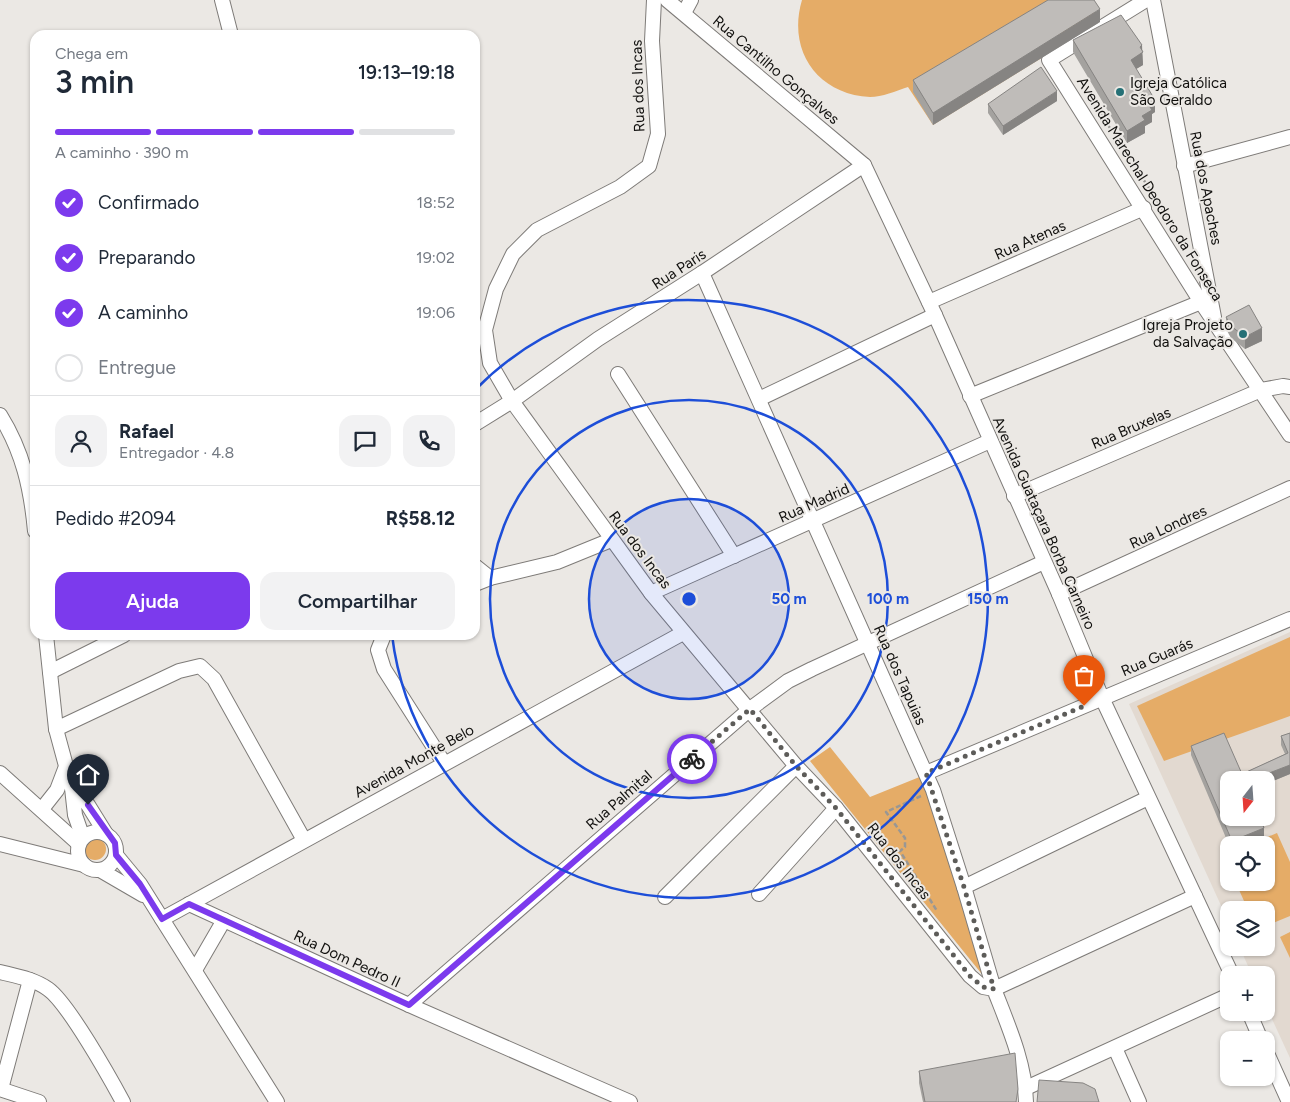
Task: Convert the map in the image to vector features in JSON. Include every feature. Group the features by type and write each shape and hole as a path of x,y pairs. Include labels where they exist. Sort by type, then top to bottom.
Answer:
{"street":[{"path":"222,0 230,30"},
{"name":"Rua dos Incas","path":"654,0 652,41 658,134 649,166 620,187 537,230 513,254 496,289 485,330 490,363 512,401 611,540 683,633 750,709 796,766 836,808 970,976 983,987 994,989"},
{"name":"Rua Cantilho Gonçalves","path":"667,0 864,166"},
{"path":"684,13 691,0"},
{"name":"Avenida Marechal Deodoro da Fonseca","path":"1146,0 1049,60 1144,208 1201,302 1290,435"},
{"name":"Rua dos Apaches","path":"1153,0 1215,323"},
{"path":"1184,166 1290,137"},
{"name":"Rua Paris","path":"480,421 512,401 598,339 864,166"},
{"name":"Avenida Guataçara Borba Carneiro","path":"864,166 932,308 1059,594 1102,698 1228,966"},
{"name":"Rua Atenas","path":"759,398 932,308 1144,208"},
{"name":"Rua dos Tapuias","path":"702,273 933,790 994,989"},
{"path":"970,396 1201,302"},
{"path":"618,374 734,556"},
{"name":"Rua Bruxelas","path":"1014,496 1261,390 1283,386 1290,387"},
{"path":"0,415 14,437 26,469 30,497"},
{"name":"Rua Madrid","path":"651,593 990,441"},
{"name":"Rua Londres","path":"1059,594 1290,488"},
{"path":"480,582 557,562 611,540"},
{"name":"Rua Palmital","path":"409,1005 750,709 796,677 1044,562"},
{"path":"480,570 490,578"},
{"name":"Rua Guarás","path":"926,773 1290,619"},
{"name":"Avenida Monte Belo","path":"162,919 683,633"},
{"path":"47,640 56,729 65,769 72,788 75,815 81,841 78,854 84,865"},
{"path":"50,672 114,640"},
{"path":"381,640 378,650 384,669 444,763"},
{"path":"56,729 180,671 200,666 214,679 304,840"},
{"path":"665,898 796,766"},
{"path":"42,809 57,790 65,769"},
{"path":"0,773 81,841"},
{"path":"72,788 88,805 106,834 115,843 116,855 112,863 100,870"},
{"path":"964,887 1148,798"},
{"path":"759,894 836,808"},
{"path":"81,841 94,832 106,834"},
{"path":"0,844 100,870 134,888 148,898"},
{"path":"116,855 140,884 277,1102"},
{"path":"1195,896 994,989 1017,1050 1026,1095 1115,1048 1220,999"},
{"name":"Rua Dom Pedro II","path":"189,904 409,1005 630,1102"},
{"path":"195,970 224,920"},
{"path":"0,972 30,980 48,989 64,1007 123,1102"},
{"path":"30,980 0,1089 39,1102"},
{"path":"1115,1048 1139,1102"},
{"path":"1275,1071 1289,1102"}],"path":[{"path":"1090,97 1160,205 1178,239"},
{"path":"933,790 886,812 905,838 905,848 900,851 942,919"}],"shaded area":[{"path":"802,0 1087,0 1100,22 933,125 908,87 884,95 870,97 851,94 835,88 821,78 803,52 799,36 798,18"},
{"path":"1290,632 1290,1058 1273,1021 1275,1021 1275,966 1248,966 1244,956 1275,956 1275,901 1220,901 1220,903 1129,704"},
{"path":"1290,637 1290,716 1164,761 1137,706"},
{"path":"830,747 870,797 922,776 985,978 810,761"},
{"path":"1277,833 1290,862 1290,916 1275,922 1275,901 1244,901 1240,891 1275,891 1275,836 1270,836"},
{"path":"95,838 103,841 106,849 103,857 95,860 87,857 84,849 87,841"},
{"path":"1290,932 1290,958 1280,937"}],"building":[{"path":"1048,0 1094,0 1100,9 933,113 913,80"},
{"name":"Igreja Católica São Geraldo","path":"1121,15 1142,45 1140,47 1143,52 1131,60 1155,100 1148,104 1152,110 1142,116 1145,120 1127,131 1073,40"},
{"path":"1041,67 1057,91 1003,126 988,104"},
{"path":"1249,305 1262,328 1245,337 1231,326 1226,317"},
{"path":"1224,733 1241,771 1220,771 1220,813 1191,746"},
{"path":"1290,733 1290,765 1274,771 1249,771 1288,753 1281,736"},
{"path":"1226,826 1263,826 1264,828 1244,836 1230,836"},
{"path":"1015,1053 1018,1089 1016,1102 925,1102 919,1071"},
{"path":"1039,1080 1083,1083 1095,1089 1099,1102 1037,1102"}],"way so far":[{"path":"692,759 750,709 796,766 836,808 970,976 983,987 994,989 964,887 926,773 1084,706"}],"place":[{"name":"Igreja Católica São Geraldo","path":"1120,92"},
{"name":"Igreja Projeto da Salvação","path":"1243,334"}],"route":[{"path":"88,805 106,834 115,843 116,855 140,884 162,919 189,904 409,1005 692,759"}]}
